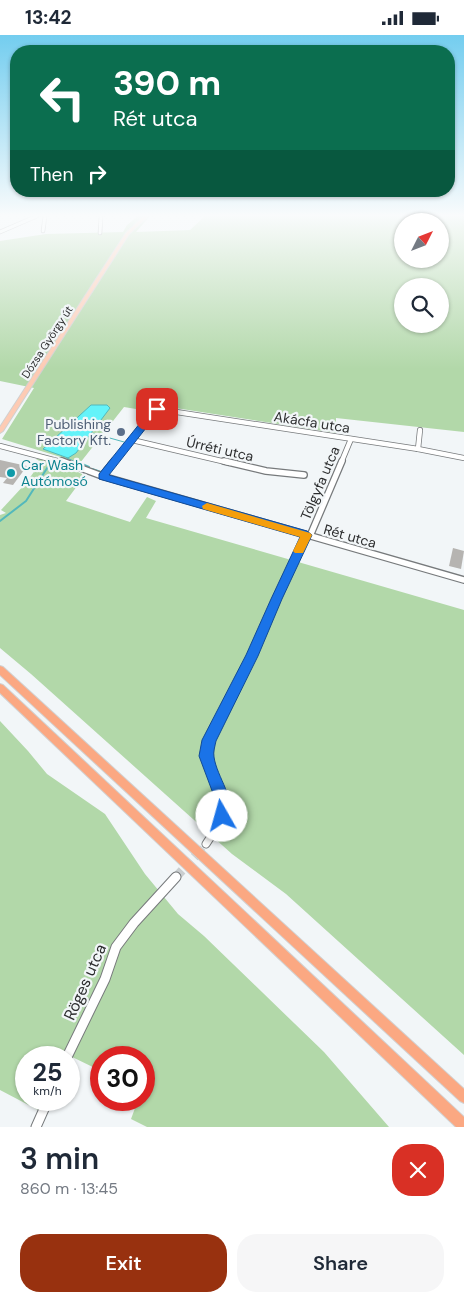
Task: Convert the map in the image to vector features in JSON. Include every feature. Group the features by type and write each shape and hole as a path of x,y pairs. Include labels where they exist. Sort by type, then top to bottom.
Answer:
{"highway":[{"path":"0,670 464,1097"},
{"path":"0,688 464,1126"}],"main road":[{"name":"Dózsa György út","path":"0,431 106,267"}],"street":[{"name":"Akácfa utca","path":"132,440 157,409 418,449 464,458"},
{"path":"418,449 420,430"},
{"name":"Tölgyfa utca","path":"308,536 351,439"},
{"name":"Úrréti utca","path":"132,440 266,471 304,475"},
{"path":"102,476 132,440"},
{"name":"Rét utca","path":"0,446 58,460 102,476 464,580"},
{"path":"206,844 218,827 223,810 221,796 206,756 209,740 252,656 276,599 308,536"},
{"name":"Röges utca","path":"72,1046 105,979 116,947 134,923 176,877"},
{"path":"36,1127 43,1111"}],"green space":[{"path":"0,267 464,267 464,432 336,418 336,433 156,405 148,411 124,407 80,463 2,439 34,388 0,381"},
{"path":"41,457 55,461 82,474 83,478 66,501 130,522 147,497 156,501 146,518 464,610 464,1055 286,894 232,854 0,648 0,515 6,513 1,510 26,483 41,462 36,459"},
{"path":"0,721 47,774 105,814 145,874 178,914 204,936 324,1052 389,1127 147,1127 131,1119 134,1111 155,1111 155,1046 90,1046 90,1066 80,1061 80,1046 15,1046 15,1098 0,1090"}],"water":[{"path":"91,405 107,405 110,408 76,453 68,458 43,449"}],"building":[{"name":"Car Wash Autómosó","path":"0,460 27,466 13,485 3,483 7,478 0,477"},
{"path":"453,548 464,551 461,569 449,566"}],"waterway":[{"path":"92,433 124,442"},
{"path":"67,458 78,463"},
{"path":"75,461 89,467"},
{"path":"0,521 26,501 51,462"},
{"path":"92,469 101,472"}],"tunnel":[{"path":"198,853 206,844"},
{"path":"176,877 199,852"}],"slow traffic":[{"path":"207,506 307,535 299,551"}],"place":[{"name":"Publishing Factory Kft.","path":"121,432"},
{"name":"Car Wash Autómosó","path":"11,473"}],"route":[{"path":"157,409 102,476 307,535 276,599 252,656 209,740 206,756 221,796 223,805 222,816"}]}
